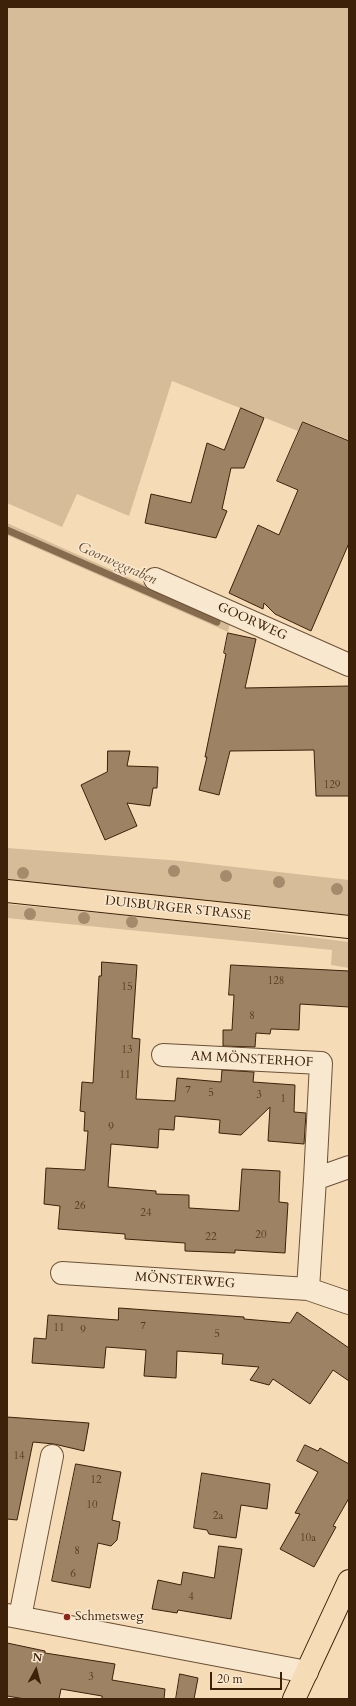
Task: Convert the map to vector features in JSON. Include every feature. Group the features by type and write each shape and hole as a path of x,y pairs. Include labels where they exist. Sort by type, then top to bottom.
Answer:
{"main road":[{"name":"DUISBURGER STRASSE","path":"7,891 349,927"},
{"path":"294,1699 349,1581"}],"street":[{"name":"GOORWEG","path":"155,579 349,665"},
{"name":"AM MÖNSTERHOF","path":"163,1055 321,1063 315,1179"},
{"path":"308,1289 315,1179 349,1167"},
{"name":"MÖNSTERWEG","path":"62,1273 308,1289 349,1303"},
{"path":"52,1456 13,1616 307,1672"}],"shaded area":[{"path":"7,7 349,7 349,440 303,421 298,431 172,381 129,516 77,494 62,527 7,503"},
{"path":"7,523 230,623 228,632 7,535"},
{"path":"7,848 182,861 349,880 349,915 7,880"},
{"path":"7,904 192,922 349,942 349,968 331,965 332,950 7,918"}],"building":[{"path":"241,408 264,418 244,468 231,468 222,509 227,511 216,538 145,523 151,494 191,503 207,443 224,450"},
{"path":"303,422 349,441 349,543 311,631 275,614 264,603 263,609 229,593 258,525 279,535 298,490 277,481"},
{"path":"228,633 256,639 245,688 349,686 349,796 316,796 314,750 230,751 219,795 199,790 207,757 205,757 226,654 224,653"},
{"path":"108,751 130,751 127,766 158,767 157,788 153,788 150,806 127,803 137,826 105,840 81,785 107,772"},
{"path":"102,962 137,965 132,1038 140,1039 136,1099 175,1101 177,1078 221,1082 222,1070 254,1072 253,1082 295,1085 294,1112 306,1113 304,1144 268,1141 270,1107 241,1135 219,1133 220,1120 175,1116 174,1130 159,1129 158,1148 111,1144 108,1187 156,1191 156,1194 189,1195 189,1208 239,1211 242,1169 280,1171 279,1202 288,1203 285,1253 235,1250 235,1253 185,1251 185,1243 125,1239 125,1234 58,1229 60,1206 44,1204 46,1168 85,1170 88,1131 84,1131 85,1112 80,1111 82,1082 93,1083 99,976 101,976"},
{"path":"231,965 349,971 349,1007 300,1004 299,1030 271,1029 270,1034 256,1033 255,1047 223,1046 223,1030 232,1030 234,995 229,995"},
{"path":"119,1308 244,1317 244,1319 290,1323 297,1312 349,1348 349,1381 333,1370 310,1404 273,1379 269,1385 250,1380 259,1367 222,1364 223,1354 177,1351 176,1378 144,1376 146,1350 106,1347 104,1368 32,1363 34,1338 46,1339 48,1315 118,1320"},
{"path":"7,1417 89,1423 84,1451 54,1444 33,1442 17,1520 7,1519"},
{"path":"305,1445 318,1451 320,1448 349,1464 349,1498 333,1526 336,1527 314,1567 280,1549 300,1514 295,1513 318,1472 297,1461"},
{"path":"76,1464 121,1472 112,1520 120,1522 117,1540 111,1546 98,1543 90,1588 52,1581"},
{"path":"202,1473 270,1484 267,1509 241,1505 236,1538 209,1534 207,1530 194,1528"},
{"path":"219,1546 242,1549 231,1619 178,1610 177,1613 152,1609 158,1580 181,1585 183,1572 214,1578"},
{"path":"7,1643 45,1651 45,1653 115,1664 112,1680 165,1689 164,1699 102,1699 102,1696 61,1689 59,1699 25,1699 7,1696"},
{"path":"180,1674 198,1678 194,1699 176,1699"}],"waterway":[{"name":"Goorweggraben","path":"7,530 217,622"}],"place":[{"name":"Schmetsweg","path":"67,1617"}]}
